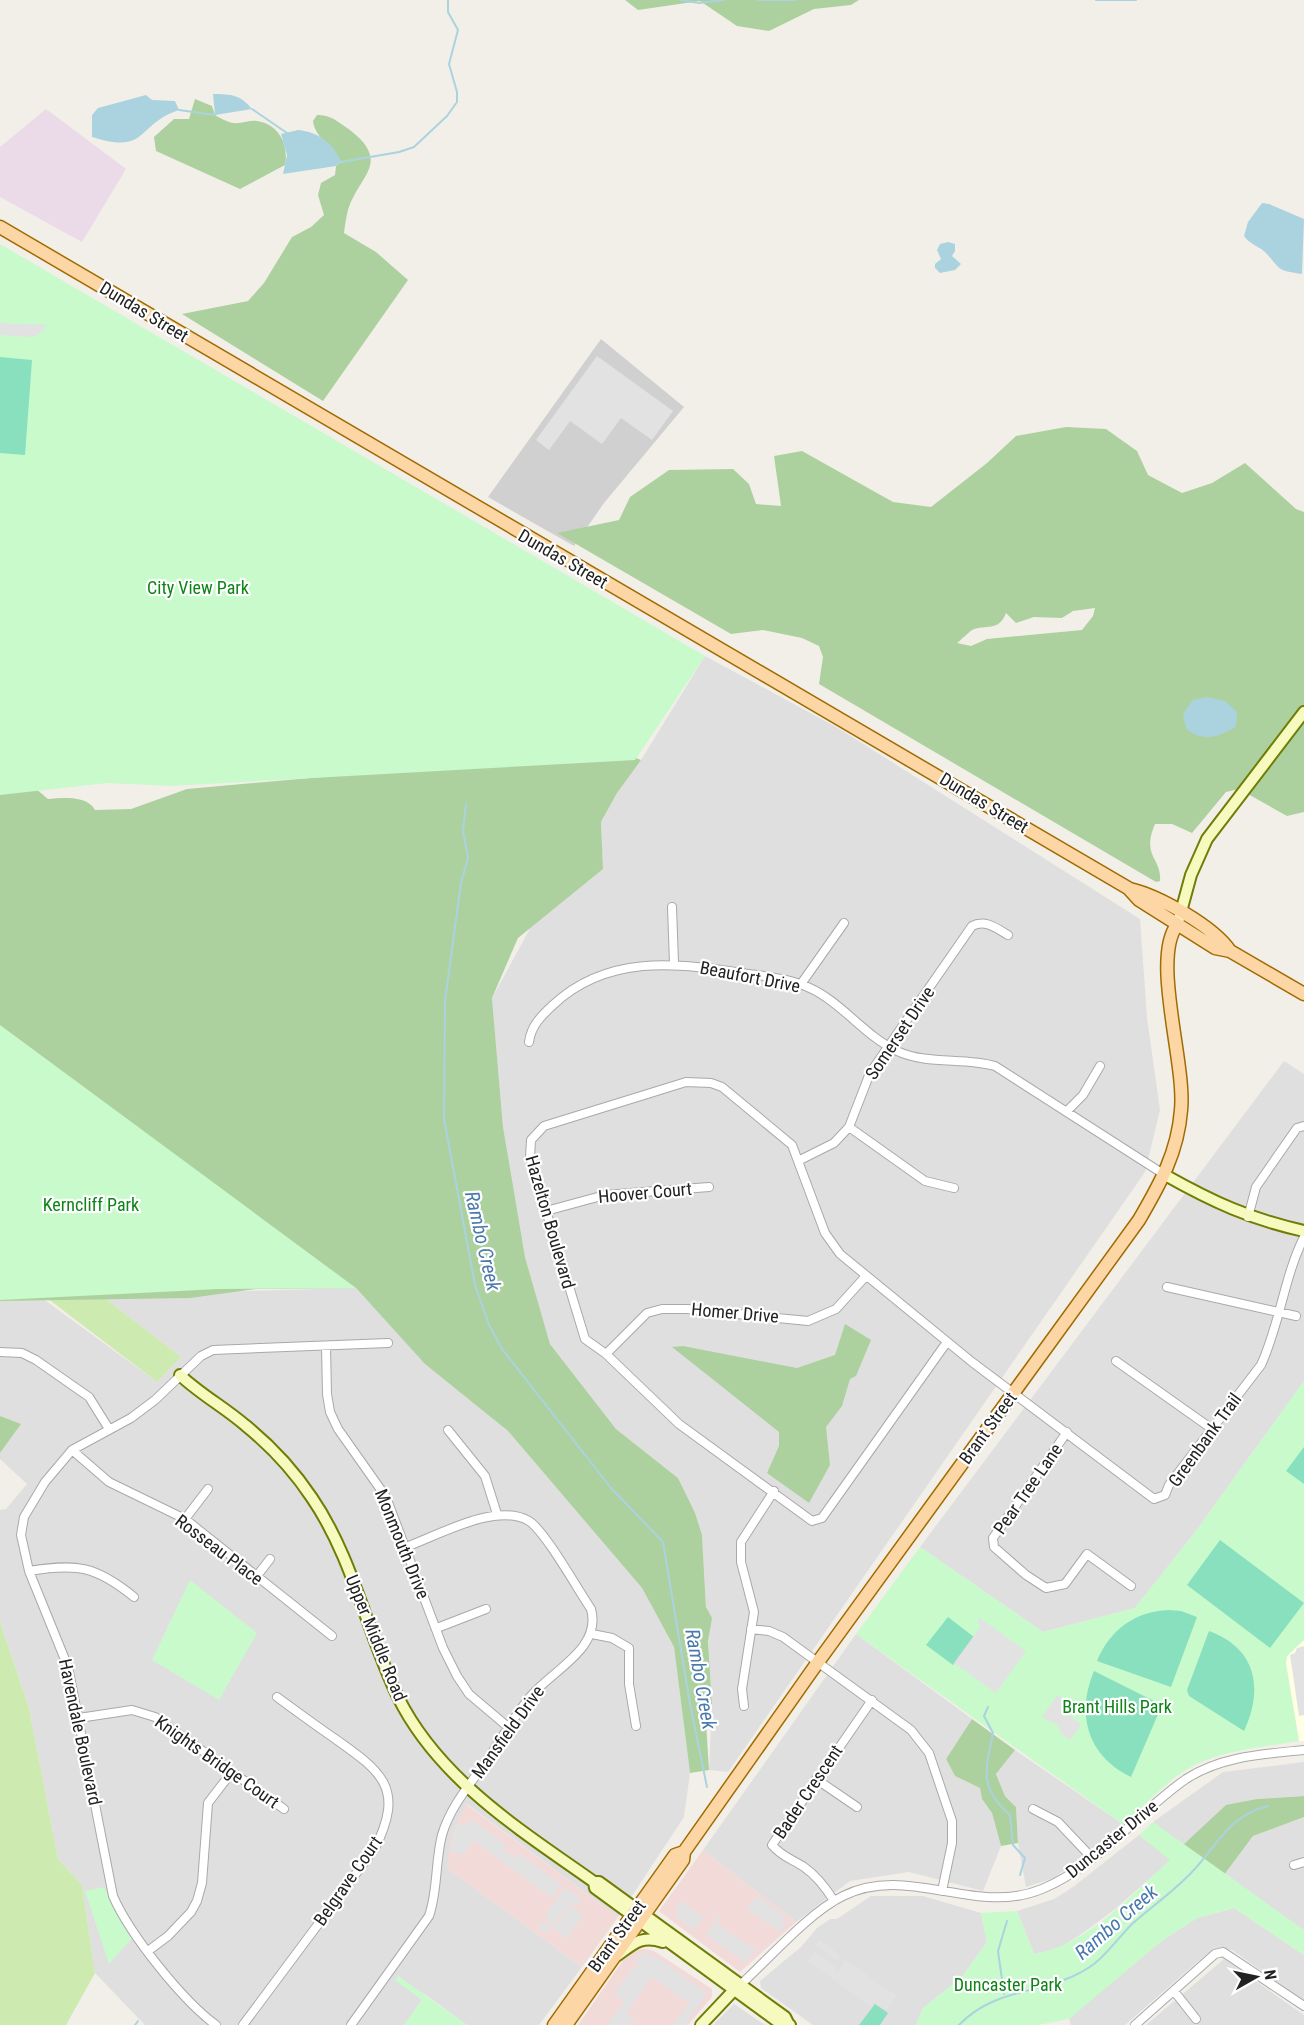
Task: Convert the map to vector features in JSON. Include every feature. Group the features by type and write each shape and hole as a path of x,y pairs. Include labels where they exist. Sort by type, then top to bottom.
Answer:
{"main road":[{"name":"Dundas Street","path":"0,227 1128,888 1143,892 1179,919 1221,939 1230,951 1304,994"},
{"name":"Brant Street","path":"566,2025 614,1958 675,1855 684,1852 818,1662 1139,1220 1165,1175 1179,1128 1182,1089 1169,1002 1169,965 1176,953 1179,919"},
{"name":"Brant Street","path":"554,2025 638,1915"}],"street":[{"path":"1179,919 1191,875 1207,839 1304,712"},
{"path":"672,907 675,963"},
{"path":"801,984 844,923"},
{"name":"Somerset Drive","path":"849,1127 862,1088 888,1046 972,926 978,923 988,924 1008,935"},
{"name":"Beaufort Drive","path":"529,1042 533,1026 563,995 580,985 619,970 675,963 801,984 826,996 888,1046 907,1054 977,1061 995,1066 1165,1175"},
{"path":"1067,1111 1083,1095 1100,1066"},
{"name":"Hazelton Boulevard","path":"947,1342 822,1518 812,1521 774,1491 679,1424 606,1354 585,1339 529,1150 534,1134 544,1126 686,1082 711,1083 722,1087 792,1144 800,1160 825,1233 840,1254 865,1277 1014,1392"},
{"path":"1248,1217 1256,1187 1297,1128 1304,1126"},
{"path":"800,1160 834,1143 849,1127 925,1181 954,1188"},
{"path":"1165,1175 1217,1204 1248,1217 1304,1231"},
{"name":"Hoover Court","path":"546,1211 604,1195 709,1187"},
{"name":"Greenbank Trail","path":"1014,1392 1154,1499 1166,1495 1169,1485 1262,1365 1272,1342 1296,1254 1304,1237"},
{"name":"Homer Drive","path":"606,1354 647,1313 662,1309 687,1309 808,1321 836,1309 865,1277"},
{"path":"1167,1287 1296,1316"},
{"name":"Havendale Boulevard","path":"216,2025 148,1951 120,1913 113,1896 68,1667 30,1571 21,1535 24,1517 45,1482 72,1450 131,1418 155,1400 201,1356 213,1350 388,1343"},
{"name":"Monmouth Drive","path":"326,1346 330,1412 338,1429 386,1497 457,1676 469,1695 508,1727"},
{"path":"0,1352 22,1353 36,1360 89,1397 109,1429"},
{"path":"1116,1361 1212,1429"},
{"name":"Upper Middle Road","path":"180,1376 258,1436 282,1460 314,1500 345,1561 399,1700 427,1742 467,1788 594,1882 599,1882 669,1944 738,1987"},
{"path":"448,1430 485,1476 497,1514"},
{"name":"Pear Tree Lane","path":"1067,1432 993,1538 994,1547 1026,1575 1046,1588 1065,1584 1087,1554 1131,1586"},
{"name":"Rosseau Place","path":"72,1450 109,1482 185,1519 332,1636"},
{"path":"185,1519 208,1489"},
{"path":"744,1706 742,1689 754,1612 741,1562 741,1542 751,1522 774,1491"},
{"path":"406,1547 497,1514 505,1514 531,1522 591,1609 594,1619 592,1634 612,1638 629,1648 629,1684 636,1726"},
{"path":"256,1576 270,1559"},
{"path":"30,1571 80,1567 105,1576 134,1597"},
{"path":"437,1629 486,1609"},
{"path":"751,1629 776,1634 818,1662 911,1730 929,1753 952,1821 952,1843 942,1891"},
{"name":"Mansfield Drive","path":"351,2025 429,1916 434,1901 442,1836 453,1809 536,1690 586,1644 592,1634"},
{"name":"Belgrave Court","path":"243,2025 375,1848 387,1821 389,1803 387,1789 371,1764 277,1697"},
{"name":"Bader Crescent","path":"834,1901 819,1880 804,1867 782,1856 772,1845 872,1700"},
{"name":"Knights Bridge Court","path":"79,1718 132,1710 155,1717 284,1809"},
{"name":"Duncaster Drive","path":"738,1987 807,1922 834,1901 859,1889 888,1884 988,1899 1016,1897 1052,1885 1092,1858 1187,1779 1206,1769 1235,1759 1304,1750"},
{"path":"148,1951 174,1929 197,1901 202,1883 208,1803 231,1773"},
{"path":"816,1779 857,1807"},
{"path":"1033,1809 1058,1822 1092,1858"},
{"path":"1294,1865 1304,1862"},
{"name":"Upper Middle Road","path":"638,1915 738,1987 781,2024 789,2024"},
{"path":"614,1958 638,1940 654,1939 669,1944"},
{"path":"1135,2025 1215,1954 1223,1952 1304,2006"},
{"path":"701,2025 738,1987"},
{"path":"1174,1991 1196,2019"}],"shaded area":[{"path":"46,109 126,169 82,242 0,197 0,147"},
{"path":"0,323 48,325 35,337 0,335"},
{"path":"601,339 684,407 604,503 574,546 488,497"},
{"path":"597,356 673,411 652,440 621,418 602,444 570,421 549,450 536,440"},
{"path":"705,656 838,728 1140,919 1147,1018 1160,1110 1145,1172 728,1772 709,1770 712,1704 702,1535 678,1478 616,1429 550,1344 525,1257 515,1202 503,1127 492,998 532,925 603,869 601,822 628,773 641,760"},
{"path":"1284,1061 1304,1074 1304,1381 1196,1531 1135,1608 1043,1632 920,1547"},
{"path":"356,1288 426,1364 508,1431 642,1588 674,1647 690,1773 684,1817 618,1917 467,1804 447,1868 582,1967 539,2025 467,2025 426,1995 396,1980 422,2000 404,2025 145,2025 95,1973 82,1885 58,1859 29,1708 0,1622 0,1510 6,1509 27,1484 0,1459 0,1453 20,1425 0,1416 0,1301 42,1298 157,1382 181,1357 101,1295"},
{"path":"980,1618 1026,1651 996,1693 954,1663 981,1626 977,1622"},
{"path":"856,1634 972,1719 946,1759 955,1776 980,1788 982,1799 992,1813 1001,1846 983,1891 909,1872 850,1881 796,1922 703,1850"},
{"path":"1304,1640 1304,1741 1299,1741 1286,1656"},
{"path":"1304,1646 1304,1715 1299,1716 1290,1655 1295,1653 1297,1648"},
{"path":"1057,1695 1069,1703 1065,1711 1081,1725 1070,1740 1060,1733 1059,1726 1042,1717"},
{"path":"1015,1750 1124,1825 1054,1878 1026,1887 1018,1843 1016,1807 1005,1796 996,1774"},
{"path":"1304,1762 1304,1796 1257,1799 1196,1834 1183,1845 1153,1822 1223,1772"},
{"path":"466,1804 618,1917 582,1967 447,1868 451,1835"},
{"path":"1304,1817 1304,1930 1224,1875 1253,1836"},
{"path":"473,1820 506,1845 503,1850 515,1858 518,1853 561,1884 553,1899 474,1841 463,1855 450,1851 455,1825 462,1825"},
{"path":"1139,1835 1171,1860 1114,1910 1080,1935 1058,1949 1034,1954 1017,1911 1054,1899 1073,1887"},
{"path":"703,1850 796,1922 740,1972 659,1911"},
{"path":"565,1888 581,1898 576,1907 571,1903 569,1906 583,1915 566,1939 553,1927 564,1912 568,1914 567,1910 564,1910 546,1933 537,1927 541,1922 545,1925 549,1920 545,1915"},
{"path":"756,1896 785,1916 782,1920 786,1923 780,1932 747,1909"},
{"path":"871,1896 923,1896 981,1913 987,1942 962,1977 923,2008 916,2025 813,2025 761,1988 760,1981 801,1947 817,1928 830,1919 837,1919"},
{"path":"681,1901 704,1917 694,1930 676,1916 679,1911 675,1908"},
{"path":"1234,1908 1304,1955 1304,2001 1232,1950 1219,1948 1211,1951 1195,1964 1125,2025 1071,2025 1069,2019 1081,2006 1163,1940 1197,1918"},
{"path":"718,1916 721,1917 717,1924 757,1950 745,1962 706,1935"},
{"path":"820,1940 841,1956 837,1961 816,1945"},
{"path":"645,1949 654,1951 712,1989 712,1997 688,2025 578,2025 624,1959 632,1951"},
{"path":"815,1952 836,1967 834,1971 838,1971 845,1960 897,1996 886,2010 874,2002 870,2006 808,1961"},
{"path":"649,1953 652,1959 655,1956 707,1993 685,2025 673,2025 689,2003 652,1977 626,2013 634,2019 629,2025 607,2025 624,2002 614,1994 634,1966 639,1968 636,1955"},
{"path":"1224,1959 1304,2015 1304,2025 1146,2025"},
{"path":"734,2004 765,2025 713,2025"}],"green space":[{"path":"625,0 859,0 851,5 814,9 769,31 737,26 700,1 638,10"},
{"path":"195,99 212,106 215,115 228,122 257,121 271,126 284,143 285,165 240,189 156,151 154,137 174,119 189,119"},
{"path":"317,115 331,117 350,130 362,141 369,152 371,161 369,169 348,210 344,233 376,252 408,280 323,401 182,314 248,301 264,283 292,237 311,227 324,215 318,195 321,183 335,175 336,166 341,162 317,133 313,121"},
{"name":"City View Park","path":"0,244 705,656 635,760 171,786 107,783 0,795"},
{"path":"0,357 32,360 25,455 0,453"},
{"path":"1066,427 1106,429 1137,451 1148,475 1182,493 1212,483 1245,463 1296,509 1304,512 1304,812 1287,816 1239,789 1226,792 1192,833 1172,824 1155,824 1150,844 1160,873 1160,881 1156,882 819,684 823,657 819,646 802,638 763,630 731,634 557,533 619,520 630,497 669,470 733,469 749,484 756,504 781,506 774,456 802,451 893,502 931,507 987,463 1016,436","holes":["1095,608 1093,616 1082,630 987,639 971,646 957,643 972,630 1000,623 1006,613 1016,623 1034,617 1062,618 1073,611"]},
{"path":"600,744 641,760 617,793 601,822 603,869 518,938 492,998 503,1127 525,1257 550,1344 616,1429 678,1478 695,1513 702,1535 706,1607 712,1618 708,1641 712,1704 705,1707 709,1770 690,1773 674,1647 642,1588 508,1431 425,1364 356,1288 256,1289 190,1298 0,1301 0,792 29,783 48,799 80,800 91,805 95,810 131,809 187,789 333,776"},
{"name":"Kerncliff Park","path":"0,1025 356,1288 219,1289 0,1300"},
{"path":"101,1295 181,1357 157,1382 47,1298"},
{"path":"845,1324 871,1340 856,1376 850,1379 842,1406 826,1427 830,1465 809,1503 767,1473 779,1446 779,1432 672,1347 683,1346 797,1368 835,1355"},
{"name":"Brant Hills Park","path":"1304,1381 1304,1640 1287,1656 1286,1664 1299,1741 1236,1751 1199,1763 1168,1783 1124,1825 856,1634 920,1547 1043,1632 1135,1608 1196,1531"},
{"path":"0,1416 21,1424 0,1453"},
{"path":"1304,1447 1304,1484 1286,1471"},
{"path":"1220,1540 1304,1603 1270,1648 1187,1585"},
{"path":"190,1580 257,1633 219,1700 152,1660"},
{"path":"1169,1610 1181,1611 1197,1617 1171,1687 1097,1661 1109,1640 1125,1624 1145,1614"},
{"path":"948,1617 974,1637 953,1665 926,1645"},
{"path":"0,1622 29,1708 58,1859 82,1885 95,1973 66,2025 0,2025"},
{"path":"1209,1631 1225,1638 1237,1648 1252,1671 1254,1700 1244,1731 1189,1696 1187,1690"},
{"path":"1094,1671 1162,1705 1131,1777 1104,1758 1089,1732 1086,1703"},
{"path":"972,1719 1015,1750 996,1774 1005,1796 1016,1807 1018,1843 1001,1846 992,1813 982,1799 980,1788 955,1776 946,1759"},
{"path":"1304,1796 1304,1817 1253,1836 1224,1875 1183,1845 1226,1805 1257,1799"},
{"name":"Duncaster Park","path":"1153,1822 1304,1930 1304,1955 1234,1908 1197,1918 1163,1940 1069,2019 1038,2025 916,2025 923,2008 962,1977 987,1942 981,1913 1017,1911 1034,1954 1054,1949 1073,1940 1108,1917 1170,1860 1139,1835"},
{"path":"103,1887 135,1935 109,1964 85,1891"},
{"path":"398,1976 467,2025 404,2025 422,2000 395,1980"},
{"path":"875,2004 888,2013 880,2025 859,2025"}],"water":[{"path":"213,94 235,96 252,109 215,115"},
{"path":"146,95 152,100 175,101 179,110 165,116 133,140 110,142 92,137 92,115 98,108"},
{"path":"298,130 319,136 334,149 341,162 336,166 283,174 287,155 281,134"},
{"path":"1262,203 1304,219 1302,274 1281,269 1264,251 1244,236 1248,222"},
{"path":"948,242 955,244 952,256 961,264 955,270 940,273 935,268 935,264 941,259 937,250 940,244"},
{"path":"1206,697 1225,701 1237,712 1236,726 1211,737 1198,736 1186,728 1183,714 1193,700"}],"waterway":[{"path":"341,162 399,152 414,147 447,116 457,102 457,92 449,64 458,30 448,12 448,0"},
{"path":"680,0 699,3 724,0"},
{"path":"758,0 796,0"},
{"path":"1096,0 1136,0"},
{"path":"252,109 287,133"},
{"path":"179,110 215,115"},
{"name":"Rambo Creek","path":"466,804 463,831 468,858 461,883 445,1001 444,1119 475,1285 489,1325 502,1349 611,1488 663,1542 690,1704 707,1787"},
{"path":"988,1707 984,1716 993,1733 987,1777 993,1796 1010,1815 1013,1845 1025,1858 1020,1875"},
{"name":"Rambo Creek","path":"959,2025 974,2012 990,2003 1060,1981 1094,1964 1132,1924 1191,1873 1233,1824 1243,1816 1268,1806"},
{"path":"1004,1994 998,1951 1007,1921"},
{"path":"135,2025 138,2021"}]}
